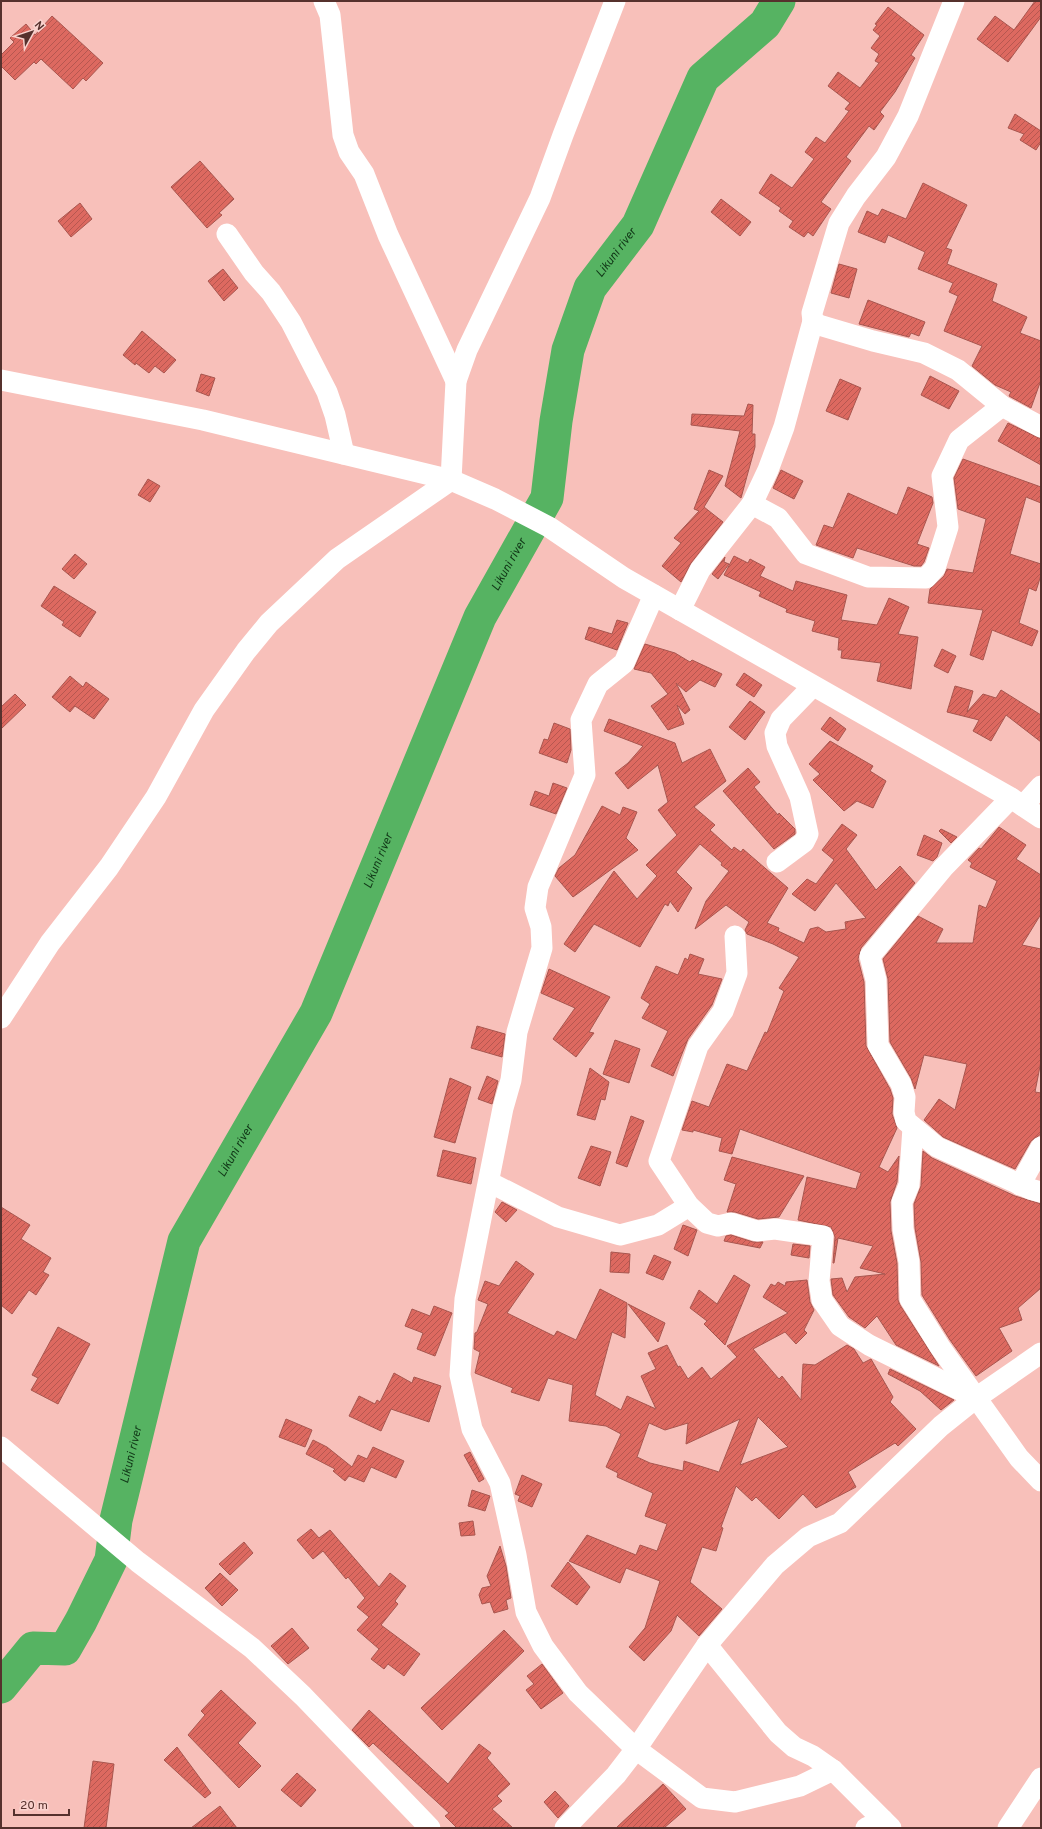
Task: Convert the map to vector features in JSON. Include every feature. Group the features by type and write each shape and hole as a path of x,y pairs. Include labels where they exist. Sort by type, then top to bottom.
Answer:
{"street":[{"path":"324,1 330,15 343,135 349,152 364,174 388,235 456,381"},
{"path":"451,480 456,381 467,350 540,198 562,135 615,1"},
{"path":"680,610 700,570 752,504 768,470 784,427 813,321 812,313 839,223 856,196 886,157 908,116 954,1"},
{"path":"227,234 254,273 271,292 291,322 327,392 335,415 344,454"},
{"path":"813,321 820,325 873,341 924,353 958,370 1002,406 1041,427"},
{"path":"1,380 203,420 451,480 549,527 624,578 1017,802 1041,818"},
{"path":"752,504 778,518 806,554 868,576 926,578 935,568 948,527 942,476 959,440 1002,406"},
{"path":"1,1018 50,943 110,867 156,797 204,710 246,650 269,623 337,559 451,480"},
{"path":"654,595 624,663 598,684 582,720 585,775 538,887 535,908 541,927 542,948 517,1032 510,1080 503,1108 465,1299 460,1375 472,1429 500,1483 516,1555 526,1612 543,1646 578,1693 636,1749 702,1798 734,1802 800,1786 832,1770"},
{"path":"777,862 804,842 808,834 800,797 777,746 775,733 780,719 813,686"},
{"path":"1041,786 1017,802 943,868 870,956 876,980 878,1045 901,1084 904,1097 904,1112 906,1121 937,1148 1020,1185 1041,1192"},
{"path":"735,936 737,973 723,1011 698,1046 659,1161 689,1206 707,1224 718,1226 731,1223 757,1231 775,1229 822,1236 819,1281 822,1300 840,1326 869,1345 976,1398"},
{"path":"913,1128 909,1185 902,1202 903,1229 909,1262 910,1299 940,1347 1019,1458 1041,1481"},
{"path":"1020,1185 1041,1147"},
{"path":"489,1182 558,1217 620,1235 658,1225 689,1206"},
{"path":"565,1828 616,1775 636,1749 707,1645 775,1565 808,1537 840,1523 941,1426 976,1398 1041,1353"},
{"path":"1,1447 124,1550 252,1648 303,1696 430,1828"},
{"path":"1,1461 30,1471"},
{"path":"707,1645 778,1733 794,1747 813,1756 832,1770 880,1825"},
{"path":"1008,1828 1041,1778"}],"building":[{"path":"1035,1 1041,1 1041,17 1008,62 977,39 995,16 1014,30"},
{"path":"888,7 924,35 911,55 915,58 895,92 880,112 884,116 874,130 869,126 846,157 851,161 821,202 831,209 813,236 808,232 804,237 789,227 793,221 779,211 781,208 759,193 771,174 792,188 814,159 805,152 816,137 825,143 849,111 845,109 850,103 828,86 838,72 860,88 879,63 875,61 879,54 871,48 880,36 873,30 877,25 875,24"},
{"path":"52,16 103,63 86,81 83,78 73,89 41,59 36,64 34,62 15,80 1,66 1,55 14,42 10,38 26,24 35,35"},
{"path":"1015,114 1041,131 1041,142 1036,150 1020,140 1024,134 1008,128"},
{"path":"200,161 234,199 219,213 222,215 207,228 171,187"},
{"path":"923,183 967,205 946,248 952,250 947,264 997,284 992,301 1027,317 1020,333 1041,341 1041,380 1031,408 1009,396 1011,392 995,385 972,366 982,346 944,331 958,296 949,292 953,283 918,269 925,252 888,235 885,243 858,232 867,211 878,216 882,209 906,219"},
{"path":"721,199 751,222 740,236 711,212"},
{"path":"80,203 92,219 71,237 58,221"},
{"path":"839,264 857,269 849,298 831,293"},
{"path":"223,269 238,288 224,301 208,281"},
{"path":"868,300 925,322 919,336 911,333 909,337 859,324"},
{"path":"142,331 176,360 164,373 155,366 149,373 136,363 135,365 123,355"},
{"path":"201,374 215,378 209,396 196,391"},
{"path":"930,376 959,391 949,409 921,395"},
{"path":"840,379 861,388 848,420 826,411"},
{"path":"748,404 753,405 752,434 755,434 755,447 741,498 725,486 740,431 691,425 692,414 744,416"},
{"path":"1008,423 1041,439 1041,465 998,441"},
{"path":"963,459 1041,487 1041,503 1026,497 1010,554 1041,564 1041,575 1036,591 1029,588 1019,623 1038,631 1032,646 992,630 983,660 970,655 983,610 928,603 930,589 944,576 947,569 973,573 986,519 958,509 954,478"},
{"path":"709,470 723,476 704,507 723,522 691,563 681,582 662,566 681,543 674,538 699,511 694,509"},
{"path":"781,470 803,481 794,499 773,488"},
{"path":"148,479 160,486 150,502 138,495"},
{"path":"908,487 932,497 933,503 917,544 929,548 921,566 914,566 857,548 853,558 816,545 824,525 833,528 848,493 897,515"},
{"path":"75,554 87,564 74,579 62,569"},
{"path":"734,556 748,563 750,559 765,567 760,576 793,591 796,581 847,595 841,620 877,625 889,598 909,607 898,634 918,637 911,689 877,681 881,663 841,658 842,650 838,650 839,638 812,631 815,621 786,612 787,609 759,596 761,592 724,575"},
{"path":"725,557 724,562 729,564 718,579 712,574"},
{"path":"54,586 96,612 80,637 62,625 64,622 41,606"},
{"path":"617,620 628,623 617,650 585,639 589,627 612,634"},
{"path":"645,644 675,653 690,662 692,660 722,674 715,687 700,680 686,692 676,683 690,710 685,714 677,705 684,724 668,730 651,706 668,694 651,673 634,669"},
{"path":"942,649 956,656 948,673 934,666"},
{"path":"744,673 762,685 754,697 736,685"},
{"path":"70,676 83,687 86,682 109,699 94,719 75,706 70,712 52,697"},
{"path":"955,686 973,691 967,712 983,694 996,698 1001,690 1041,715 1041,742 1006,715 991,741 973,731 979,720 947,712"},
{"path":"15,694 26,705 1,729 1,707"},
{"path":"750,701 765,712 745,740 729,727"},
{"path":"830,717 846,729 838,741 821,729"},
{"path":"609,719 675,743 682,763 710,749 726,781 694,807 715,825 710,830 732,850 734,847 741,852 743,849 788,888 767,923 779,928 778,931 804,943 810,929 818,927 826,932 846,929 845,922 866,918 836,883 815,911 792,894 807,879 816,884 834,860 822,850 842,824 857,835 846,849 876,890 900,866 915,883 861,948 858,959 864,982 866,1046 890,1089 893,1098 892,1114 897,1128 879,1167 888,1172 899,1156 897,1182 890,1202 891,1231 897,1263 898,1300 939,1366 896,1345 877,1316 865,1328 849,1317 833,1295 831,1279 842,1278 847,1292 855,1277 885,1274 860,1268 873,1246 838,1238 833,1263 835,1237 831,1227 798,1220 807,1177 856,1189 861,1173 740,1129 732,1154 719,1151 722,1138 693,1130 693,1132 682,1130 692,1101 709,1107 727,1064 747,1071 765,1032 767,1033 784,991 779,988 799,957 773,944 747,934 745,930 749,922 726,905 695,929 706,901 729,871 721,865 722,863 700,844 676,872 692,888 678,912 670,901 668,906 665,904 640,947 594,924 575,952 564,944 614,871 637,899 657,876 646,865 677,835 658,810 668,802 658,765 628,789 615,773 628,763 643,746 604,731"},
{"path":"554,723 570,729 571,750 567,763 539,753 544,739 548,740"},
{"path":"830,741 873,766 870,771 886,781 873,808 857,801 844,811 813,780 820,774 809,764"},
{"path":"748,768 760,782 754,787 778,815 779,813 795,829 795,834 774,849 723,791"},
{"path":"553,783 567,788 556,814 530,805 535,791 549,796"},
{"path":"602,806 620,815 623,807 637,812 626,838 638,850 573,897 555,876 559,868 575,855"},
{"path":"999,827 1026,845 1016,859 1041,875 1041,914 1022,945 1041,949 1041,1061 1035,1092 1041,1093 1041,1134 1031,1141 1015,1169 943,1137 924,1120 939,1099 955,1110 967,1064 924,1055 915,1089 911,1078 890,1042 888,979 883,959 918,916 943,929 936,943 973,943 979,905 986,908 997,881 970,867 972,863 968,860 979,848 981,849"},
{"path":"941,829 957,837 951,843 939,831"},
{"path":"924,835 942,843 937,857 933,861 917,855"},
{"path":"690,954 704,959 698,974 722,979 712,1005 688,1039 673,1076 651,1066 668,1031 642,1018 650,1004 641,998 656,966 678,975 685,958 688,960"},
{"path":"549,969 610,997 589,1032 594,1033 576,1057 553,1039 575,1008 541,993"},
{"path":"477,1026 505,1034 502,1057 471,1048"},
{"path":"615,1040 640,1049 629,1083 603,1074"},
{"path":"590,1068 609,1082 605,1100 601,1099 595,1120 577,1115"},
{"path":"487,1076 498,1081 492,1104 478,1099"},
{"path":"450,1078 471,1087 455,1143 434,1137"},
{"path":"631,1116 644,1121 627,1167 616,1163"},
{"path":"591,1146 611,1152 600,1186 578,1178"},
{"path":"443,1150 476,1158 471,1184 437,1176"},
{"path":"923,1151 932,1158 1015,1196 1041,1204 1041,1288 1018,1308 1022,1320 999,1328 1012,1351 976,1376 950,1340 922,1295 921,1262 915,1228 914,1204 921,1186"},
{"path":"732,1157 804,1176 779,1217 758,1219 735,1212 727,1212 736,1184 724,1180"},
{"path":"502,1202 517,1210 506,1222 495,1212"},
{"path":"1,1207 30,1225 21,1239 51,1258 43,1272 49,1275 36,1295 29,1290 12,1314 1,1305"},
{"path":"683,1225 697,1230 688,1256 674,1249"},
{"path":"731,1235 753,1242 763,1242 760,1248 724,1241 726,1236"},
{"path":"793,1244 810,1246 809,1258 791,1255"},
{"path":"611,1252 630,1254 629,1273 610,1272"},
{"path":"654,1255 671,1262 663,1280 646,1273"},
{"path":"516,1261 534,1274 507,1313 554,1336 557,1331 576,1340 600,1289 627,1303 625,1338 612,1332 595,1395 621,1410 627,1396 656,1409 641,1376 656,1369 648,1353 667,1345 678,1367 680,1366 688,1379 702,1367 711,1379 737,1357 727,1346 788,1313 763,1297 771,1284 775,1286 778,1282 785,1286 786,1282 807,1280 810,1302 814,1310 804,1330 807,1333 796,1344 785,1332 753,1349 779,1379 782,1376 801,1400 803,1364 815,1365 847,1345 854,1349 863,1363 871,1359 893,1397 890,1402 916,1429 898,1446 895,1443 848,1472 856,1487 816,1508 803,1494 779,1519 756,1497 752,1501 736,1486 721,1527 723,1528 716,1551 702,1547 690,1582 722,1609 699,1636 677,1615 671,1631 644,1661 629,1647 645,1628 660,1581 626,1568 620,1583 569,1561 587,1535 636,1555 640,1545 657,1551 667,1524 645,1516 653,1493 617,1477 618,1473 606,1467 621,1434 606,1426 569,1421 573,1385 548,1378 539,1401 511,1392 513,1388 475,1373 480,1352 474,1349 475,1333 477,1332 488,1304 478,1300 485,1281 499,1286","holes":["758,1417 788,1447 740,1465","740,1419 719,1472 684,1461 683,1471 650,1463 637,1457 649,1423 665,1430 688,1423 686,1444"]},
{"path":"734,1275 750,1285 725,1345 704,1324 707,1321 690,1308 699,1290 717,1304"},
{"path":"628,1304 665,1323 658,1342"},
{"path":"434,1306 452,1313 435,1356 417,1349 423,1333 405,1326 412,1309 430,1316"},
{"path":"58,1327 90,1344 58,1404 31,1390 38,1378 32,1375"},
{"path":"890,1369 954,1400 941,1410 920,1391 888,1374"},
{"path":"394,1373 412,1383 414,1377 441,1386 429,1422 391,1409 381,1431 349,1416 359,1396 375,1404 377,1400 380,1402"},
{"path":"286,1419 312,1430 305,1447 279,1437"},
{"path":"313,1440 327,1447 352,1467 358,1455 367,1459 373,1447 404,1461 396,1478 371,1467 364,1482 349,1476 345,1481 333,1471 335,1469 306,1454"},
{"path":"470,1452 484,1479 479,1482 464,1455"},
{"path":"522,1475 542,1484 532,1507 518,1501 520,1496 515,1494"},
{"path":"472,1490 490,1496 485,1511 468,1506"},
{"path":"473,1521 475,1535 461,1536 459,1523"},
{"path":"311,1529 319,1538 330,1530 379,1587 390,1573 406,1586 395,1601 398,1604 381,1625 420,1654 404,1676 388,1664 384,1669 371,1659 379,1649 357,1630 369,1617 357,1607 365,1598 348,1577 346,1579 323,1551 313,1559 297,1540"},
{"path":"244,1542 253,1553 230,1575 219,1564"},
{"path":"500,1546 506,1566 511,1598 506,1600 508,1609 494,1613 490,1602 482,1604 479,1595 482,1588 491,1586 487,1576"},
{"path":"568,1562 590,1587 577,1605 551,1586"},
{"path":"220,1573 238,1590 222,1606 205,1588"},
{"path":"292,1628 309,1648 288,1664 271,1646"},
{"path":"504,1630 524,1651 442,1730 421,1708"},
{"path":"542,1664 563,1693 541,1709 526,1690 534,1684 527,1676"},
{"path":"221,1690 256,1723 238,1743 261,1766 239,1788 188,1735 205,1715 201,1711"},
{"path":"369,1710 448,1784 479,1744 491,1753 487,1758 510,1784 497,1796 502,1801 492,1809 513,1828 457,1828 445,1816 449,1813 373,1743 369,1747 352,1730"},
{"path":"177,1747 211,1793 205,1798 164,1760"},
{"path":"93,1761 114,1764 106,1828 84,1828"},
{"path":"297,1773 316,1790 301,1807 281,1790"},
{"path":"663,1784 686,1809 664,1828 616,1828"},
{"path":"555,1791 569,1806 558,1818 544,1802"},
{"path":"220,1806 237,1828 191,1828"}],"waterway":[{"name":"Likuni river","path":"1,1687 33,1648 65,1649 81,1621 111,1560 116,1520 184,1241 316,1013 480,617 547,498 556,421 568,350 590,288 638,225 703,78 765,24 779,1"}]}
